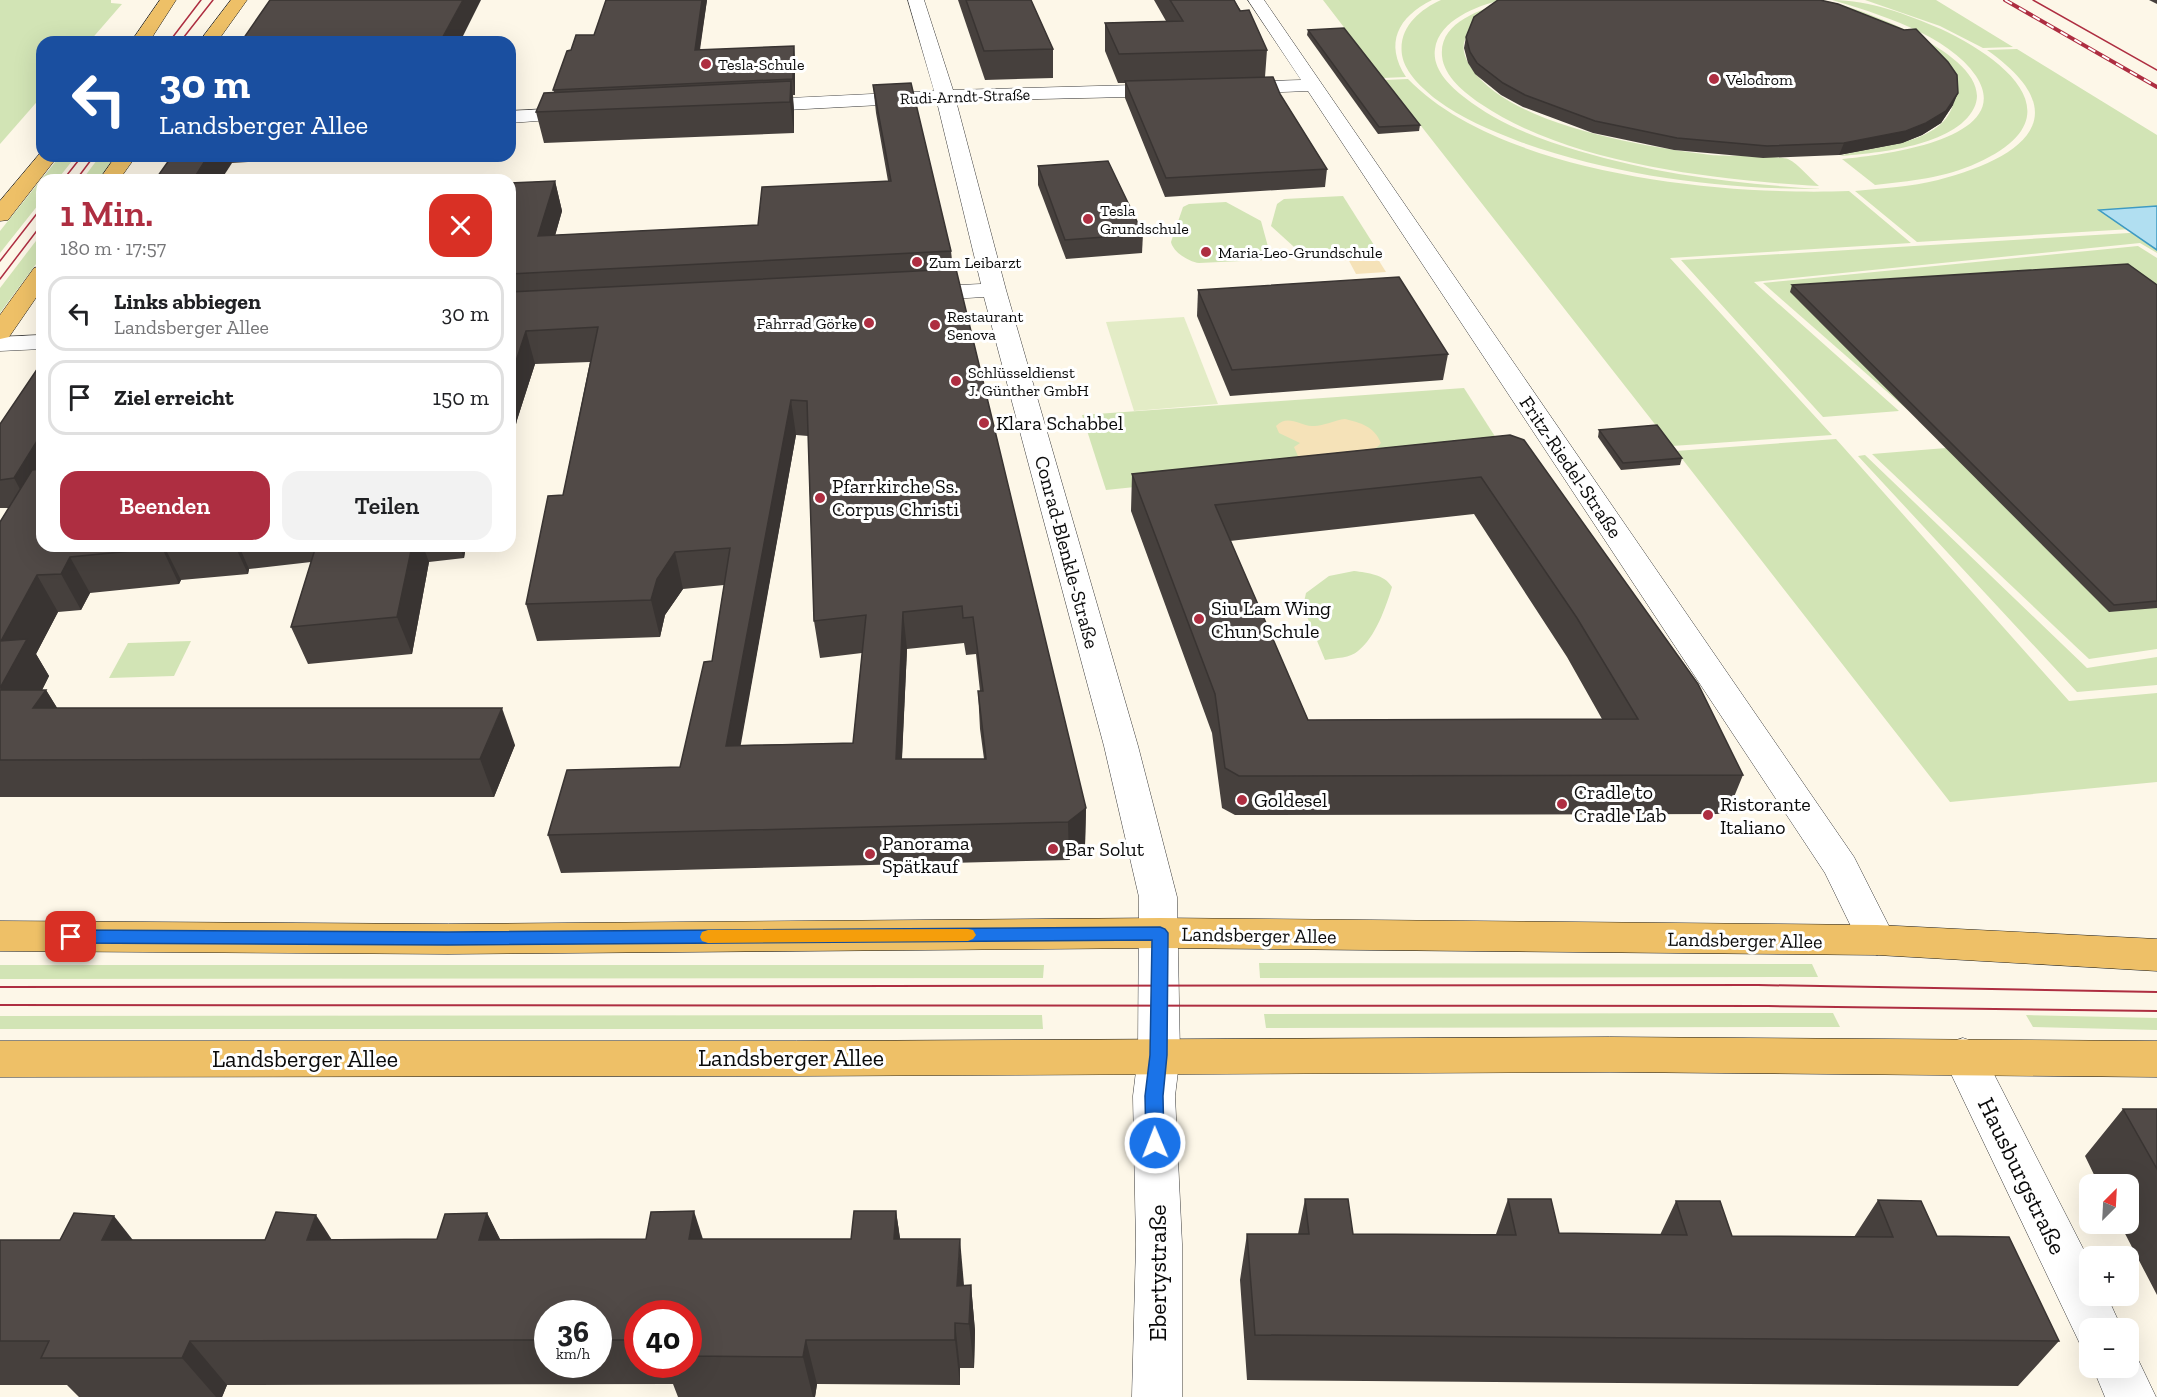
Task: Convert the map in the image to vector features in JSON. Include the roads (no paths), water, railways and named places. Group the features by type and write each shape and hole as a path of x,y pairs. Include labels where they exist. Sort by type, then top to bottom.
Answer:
{"main road":[{"path":"144,36 168,0"},
{"path":"212,36 239,0"},
{"path":"0,215 43,162"},
{"path":"0,332 36,281"},
{"name":"Landsberger Allee","path":"0,936 448,939 1160,933 1877,940 2157,955"},
{"name":"Landsberger Allee","path":"0,1059 692,1059 1159,1055 1963,1055 2157,1059"}],"street":[{"name":"Conrad-Blenkle-Straße","path":"916,0 945,96 994,290 1121,746 1158,897 1160,933"},
{"name":"Fritz-Riedel-Straße","path":"1256,0 1841,867 1877,940"},
{"path":"1217,88 1313,85"},
{"name":"Rudi-Arndt-Straße","path":"730,106 945,96 1193,89"},
{"path":"516,117 603,112"},
{"path":"893,296 994,290"},
{"path":"0,344 36,342"},
{"name":"Ebertystraße","path":"1157,1397 1159,1214 1154,1096 1159,1055 1160,933"},
{"name":"Hausburgstraße","path":"1963,1055 2093,1318"},
{"path":"2122,1378 2131,1397"}],"water":[{"path":"2157,206 2157,250 2099,210"}],"tram line":[{"path":"174,36 201,0"},
{"path":"185,36 213,0"},
{"path":"2033,0 2157,70"},
{"path":"68,174 77,162"},
{"path":"80,174 90,162"},
{"path":"0,261 36,215"},
{"path":"0,279 36,232"},
{"path":"0,987 1758,985 2157,992"},
{"path":"0,1005 1768,1006 2157,1011"}],"railway":[{"path":"2005,0 2157,87"}],"place":[{"name":"Tesla-Schule","path":"706,64"},
{"name":"Velodrom","path":"1714,79"},
{"name":"Tesla Grundschule","path":"1088,219"},
{"name":"Maria-Leo-Grundschule","path":"1206,252"},
{"name":"Zum Leibarzt","path":"917,262"},
{"name":"Fahrrad Görke","path":"869,323"},
{"name":"Restaurant Senova","path":"935,325"},
{"name":"Schlüsseldienst J. Günther GmbH","path":"956,381"},
{"name":"Klara Schabbel","path":"984,423"},
{"name":"Pfarrkirche Ss. Corpus Christi","path":"820,498"},
{"name":"Siu Lam Wing Chun Schule","path":"1199,619"},
{"name":"Goldesel","path":"1242,800"},
{"name":"Cradle to Cradle Lab","path":"1562,804"},
{"name":"Ristorante Italiano","path":"1708,815"},
{"name":"Bar Solut","path":"1053,849"},
{"name":"Panorama Spätkauf","path":"870,854"}]}
